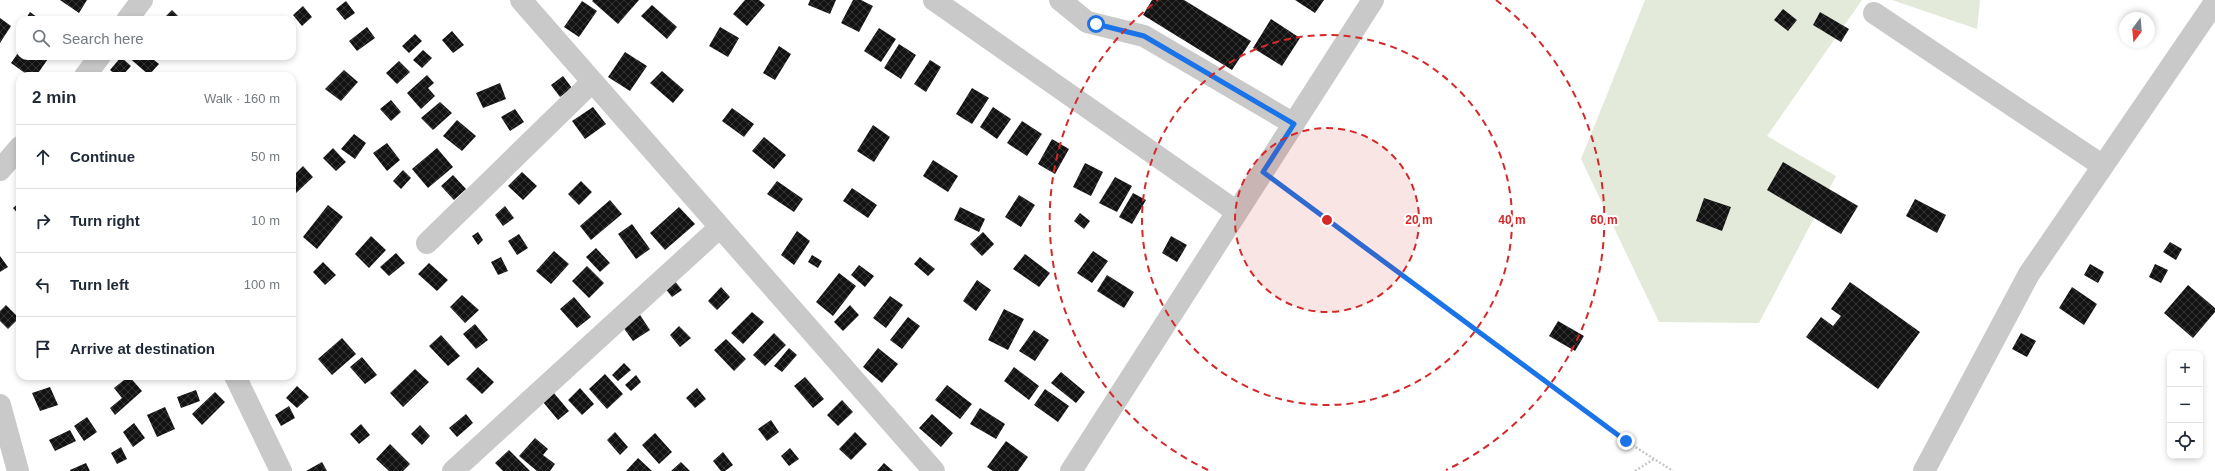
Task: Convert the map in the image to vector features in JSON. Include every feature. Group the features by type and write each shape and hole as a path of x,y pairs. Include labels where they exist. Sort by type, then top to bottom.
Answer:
{"street":[{"path":"130,16 142,0"},
{"path":"521,0 934,471"},
{"path":"934,0 1238,212"},
{"path":"1060,0 1087,22 1144,36 1294,124"},
{"path":"1071,471 1373,0"},
{"path":"1924,471 2029,274 2215,2"},
{"path":"1874,13 2103,166"},
{"path":"427,243 592,82"},
{"path":"0,170 16,152"},
{"path":"453,471 720,228"},
{"path":"237,380 281,471"},
{"path":"0,405 18,471"}],"path":[{"path":"1263,172 1619,436 1672,471"},
{"path":"1635,471 1654,459"}],"green space":[{"path":"1645,0 1862,0 1767,136 1836,176 1759,323 1659,322 1581,159"},
{"path":"1892,0 1980,0 1977,29"}],"building":[{"path":"60,0 87,0 79,13"},
{"path":"639,0 618,24 592,1"},
{"path":"745,0 759,0 765,5 747,26 733,14"},
{"path":"810,0 836,0 830,14 808,5"},
{"path":"853,0 861,0 873,6 859,32 841,23"},
{"path":"1152,0 1184,0 1251,41 1232,70 1143,15"},
{"path":"1295,0 1324,0 1315,13"},
{"path":"346,1 355,13 345,20 336,9"},
{"path":"582,1 597,11 579,37 564,27"},
{"path":"652,5 677,27 667,39 641,16"},
{"path":"303,6 312,17 302,26 296,19 296,16 293,15"},
{"path":"1783,9 1797,20 1788,31 1774,20"},
{"path":"172,10 178,16 166,16"},
{"path":"30,12 36,16 28,16"},
{"path":"1820,12 1849,29 1841,42 1813,25"},
{"path":"0,18 11,26 0,43"},
{"path":"1271,19 1300,38 1282,66 1253,48"},
{"path":"367,27 375,38 357,51 349,41"},
{"path":"720,27 739,38 728,57 709,46"},
{"path":"879,28 896,39 881,62 864,51"},
{"path":"452,31 464,45 453,53 442,40"},
{"path":"415,34 422,41 409,53 402,46"},
{"path":"899,44 916,55 901,79 884,68"},
{"path":"779,46 791,54 775,80 763,73"},
{"path":"423,50 432,58 422,68 413,60"},
{"path":"625,52 647,66 630,91 608,77"},
{"path":"16,56 16,60 47,60 39,72 23,72 11,63"},
{"path":"118,60 124,60 131,66 126,72 112,72 110,70"},
{"path":"132,60 154,60 159,64 152,72 146,72"},
{"path":"930,60 941,67 926,92 914,84"},
{"path":"399,61 410,72 397,84 386,73"},
{"path":"344,70 358,82 341,101 325,89"},
{"path":"662,71 684,90 673,103 650,83"},
{"path":"427,75 434,83 428,88 435,96 421,109 407,93"},
{"path":"563,76 572,88 560,97 551,85"},
{"path":"500,83 506,99 483,108 476,93"},
{"path":"972,88 989,98 972,124 956,114"},
{"path":"391,100 401,112 391,121 380,109"},
{"path":"440,102 452,113 433,130 421,118"},
{"path":"593,107 606,124 585,139 572,121"},
{"path":"993,107 1011,119 997,139 980,127"},
{"path":"732,108 754,124 744,137 722,121"},
{"path":"515,109 524,122 510,131 501,117"},
{"path":"457,120 476,136 462,151 443,136"},
{"path":"1022,121 1042,134 1027,156 1007,143"},
{"path":"873,125 890,137 874,162 857,151"},
{"path":"354,134 366,143 355,159 341,149"},
{"path":"764,137 786,155 774,169 752,151"},
{"path":"1052,139 1069,149 1055,174 1038,164"},
{"path":"387,143 400,160 387,171 373,153"},
{"path":"333,148 346,162 336,171 323,158"},
{"path":"437,148 453,167 428,188 412,169"},
{"path":"933,160 958,176 948,192 923,176"},
{"path":"1783,162 1858,206 1841,234 1767,190"},
{"path":"1085,163 1103,172 1091,196 1073,187"},
{"path":"303,166 313,177 296,193 296,173"},
{"path":"403,170 411,178 401,189 393,181"},
{"path":"522,172 537,186 523,200 508,186"},
{"path":"453,175 466,189 454,200 441,186"},
{"path":"1115,177 1132,186 1117,212 1099,203"},
{"path":"581,181 592,192 579,205 568,194"},
{"path":"777,181 803,199 794,212 767,194"},
{"path":"852,188 877,205 868,218 843,201"},
{"path":"1133,193 1146,200 1132,224 1119,217"},
{"path":"1019,195 1035,205 1021,227 1005,217"},
{"path":"1704,198 1731,207 1722,231 1696,221"},
{"path":"1915,199 1946,215 1937,233 1906,216"},
{"path":"610,200 622,214 591,240 580,226"},
{"path":"328,205 343,217 317,249 303,237"},
{"path":"505,206 514,218 503,226 495,215"},
{"path":"679,207 695,224 665,250 650,233"},
{"path":"960,207 985,219 979,232 954,220"},
{"path":"1080,213 1090,221 1084,229 1074,221"},
{"path":"632,224 650,249 636,259 618,234"},
{"path":"797,231 810,241 794,265 781,255"},
{"path":"478,232 483,240 478,245 472,236"},
{"path":"983,232 994,244 982,256 970,244"},
{"path":"519,234 528,248 517,255 508,241"},
{"path":"371,236 386,250 369,268 355,254"},
{"path":"1171,236 1187,245 1177,262 1162,253"},
{"path":"2170,242 2182,249 2176,260 2163,252"},
{"path":"596,248 610,263 600,272 586,257"},
{"path":"554,251 569,264 551,284 536,271"},
{"path":"1093,251 1108,261 1092,283 1077,273"},
{"path":"396,253 405,263 389,276 380,267"},
{"path":"1025,254 1050,273 1039,287 1013,269"},
{"path":"812,255 822,261 818,268 808,262"},
{"path":"0,256 8,267 0,272"},
{"path":"501,257 508,271 498,275 491,262"},
{"path":"920,257 935,269 928,276 914,264"},
{"path":"323,262 336,275 325,285 313,272"},
{"path":"429,263 448,280 437,291 418,274"},
{"path":"2090,264 2104,272 2098,283 2084,275"},
{"path":"2155,264 2168,270 2161,283 2149,277"},
{"path":"859,265 874,276 865,287 851,275"},
{"path":"587,266 604,283 589,298 572,281"},
{"path":"839,273 856,286 833,316 816,302"},
{"path":"1107,275 1134,292 1124,308 1097,291"},
{"path":"674,280 682,290 672,297 664,287"},
{"path":"977,280 991,290 976,311 963,301"},
{"path":"1850,282 1920,332 1878,389 1806,337 1821,317 1833,326 1841,316 1831,309"},
{"path":"2188,285 2215,308 2215,312 2193,338 2164,313"},
{"path":"721,287 730,297 717,310 708,301"},
{"path":"2072,287 2097,304 2084,325 2059,308"},
{"path":"462,295 479,310 465,323 450,307"},
{"path":"890,296 903,305 886,328 873,318"},
{"path":"574,297 591,317 577,328 560,309"},
{"path":"6,305 16,315 16,321 8,329 0,321 0,311"},
{"path":"850,305 859,315 843,331 834,322"},
{"path":"1004,309 1024,319 1008,350 988,340"},
{"path":"752,312 764,322 743,344 731,333"},
{"path":"640,315 650,330 633,341 623,327"},
{"path":"908,317 920,326 902,349 890,340"},
{"path":"1558,321 1584,336 1575,351 1549,336"},
{"path":"475,324 488,340 476,349 463,334"},
{"path":"679,326 691,338 680,347 670,335"},
{"path":"1034,330 1049,340 1035,361 1019,351"},
{"path":"774,333 786,345 765,366 753,355"},
{"path":"2021,333 2036,341 2027,357 2012,349"},
{"path":"441,335 460,356 448,366 429,346"},
{"path":"342,338 356,354 332,375 318,359"},
{"path":"726,339 746,359 734,371 714,350"},
{"path":"789,348 797,355 782,372 774,366"},
{"path":"878,348 898,364 882,383 863,367"},
{"path":"362,357 377,375 365,384 350,367"},
{"path":"624,363 631,370 618,381 612,375"},
{"path":"478,367 494,382 482,394 466,379"},
{"path":"1014,367 1039,386 1029,400 1004,381"},
{"path":"415,369 429,382 403,407 390,393"},
{"path":"1061,372 1085,392 1076,403 1051,383"},
{"path":"605,374 623,394 607,409 589,389"},
{"path":"636,375 641,382 631,391 625,385"},
{"path":"805,377 824,399 813,408 794,386"},
{"path":"124,380 132,380 142,391 115,415 110,408 122,398 114,388"},
{"path":"947,385 972,404 960,419 935,400"},
{"path":"297,386 309,397 297,408 286,398"},
{"path":"50,387 58,405 40,411 32,393"},
{"path":"580,388 594,404 582,415 568,400"},
{"path":"697,388 706,399 695,408 686,398"},
{"path":"1045,389 1069,406 1058,422 1034,405"},
{"path":"196,390 200,401 181,408 177,397"},
{"path":"215,392 225,402 202,425 192,414"},
{"path":"554,393 569,411 558,420 543,402"},
{"path":"842,400 853,412 838,426 827,415"},
{"path":"289,406 295,418 281,426 275,415"},
{"path":"165,407 175,429 157,437 147,415"},
{"path":"980,408 1005,424 996,439 970,424"},
{"path":"466,414 473,423 457,437 449,428"},
{"path":"932,414 953,433 941,447 919,428"},
{"path":"87,417 97,432 84,441 74,426"},
{"path":"771,420 779,432 767,441 758,429"},
{"path":"134,423 145,438 133,447 123,432"},
{"path":"361,424 370,435 359,444 350,434"},
{"path":"420,425 430,436 422,445 411,434"},
{"path":"70,430 76,441 55,451 49,440"},
{"path":"615,432 628,447 620,455 607,440"},
{"path":"855,432 867,444 851,460 839,449"},
{"path":"655,433 672,452 659,464 642,445"},
{"path":"535,438 548,449 543,455 555,464 550,471 537,471 519,456"},
{"path":"1006,441 1028,457 1018,471 993,471 987,467"},
{"path":"390,444 410,464 403,471 389,471 376,459"},
{"path":"121,447 127,459 117,464 111,453"},
{"path":"790,448 799,459 789,466 781,456"},
{"path":"509,450 530,471 503,471 495,463"},
{"path":"723,452 733,465 725,471 721,471 713,461"},
{"path":"638,458 652,471 626,471"},
{"path":"322,462 327,471 306,471"},
{"path":"681,462 690,471 671,471"},
{"path":"86,463 90,471 70,471 70,470"},
{"path":"884,463 893,471 877,471"}],"route":[{"path":"1096,24 1144,36 1237,89 1294,124 1263,172 1626,441"}]}
